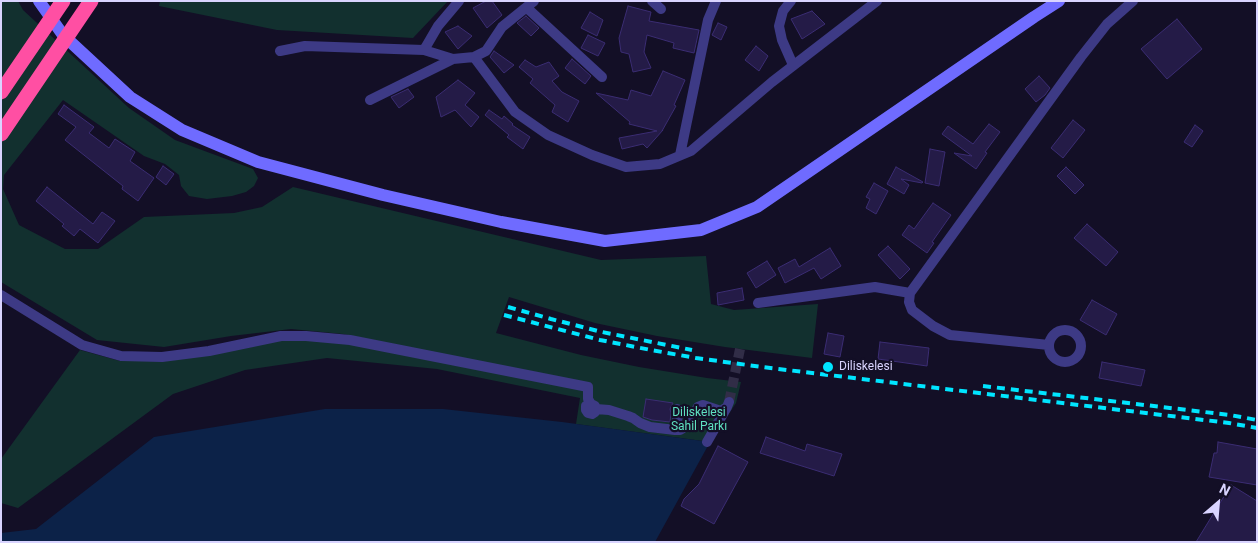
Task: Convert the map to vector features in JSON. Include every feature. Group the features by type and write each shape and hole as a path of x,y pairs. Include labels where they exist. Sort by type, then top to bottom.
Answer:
{"highway":[{"path":"1,92 63,1"},
{"path":"1,134 91,1"}],"main road":[{"path":"39,1 63,35 130,96 182,130 258,162 383,195 501,222 605,241 701,230 757,207 1059,1"}],"street":[{"path":"424,50 438,26 458,1"},
{"path":"652,1 661,9"},
{"path":"680,155 708,20 716,1"},
{"path":"791,1 783,11 779,26 782,40 793,66"},
{"path":"474,57 515,112 548,135 592,155 626,167 660,164 691,151 772,82 876,1"},
{"path":"1049,345 950,334 933,326 912,310 909,302 910,293 1081,57 1107,24 1133,1"},
{"path":"370,100 453,59 474,57 486,51 502,26 530,4 602,78"},
{"path":"280,51 305,46 424,50 453,59"},
{"path":"758,304 875,287 910,293"},
{"path":"1,295 82,346 122,356 162,357 209,351 281,336 306,336 350,340 588,387 587,396 594,406 633,418 644,425 680,430 693,422 698,407 706,406 722,411 728,405 707,442"},
{"path":"675,430 679,410 677,409"},
{"path":"633,418 643,415"}],"green space":[{"name":"Diliskelesi Sahil Parkı","path":"1,1 18,1 23,10 129,108 175,140 253,169 258,178 254,186 246,192 232,196 207,199 189,196 181,186 179,175 165,164 144,156 63,100 4,175 3,189 19,225 65,249 98,249 144,217 234,213 262,207 293,187 601,260 706,256 711,304 734,310 818,304 812,358 657,336 595,323 509,297 496,333 581,355 639,367 741,382 736,403 710,442 576,424 580,398 437,369 327,358 245,370 173,394 18,508 1,503 1,459 80,350 120,361 281,340 350,342 592,385 343,334 291,329 164,347 97,340 1,282"},
{"path":"160,1 448,1 413,38 277,30 159,6"}],"water":[{"path":"325,409 443,409 562,422 710,442 655,542 1,542 1,533 36,529 154,437"}],"building":[{"path":"486,1 492,1 502,15 487,28 473,8"},
{"path":"628,6 651,12 649,21 699,30 694,53 673,48 674,43 647,35 644,52 651,68 633,72 629,54 621,52 619,38"},
{"path":"812,11 825,24 802,39 791,19"},
{"path":"590,12 603,20 597,36 581,28"},
{"path":"526,16 539,28 531,36 517,23"},
{"path":"1177,19 1202,49 1167,79 1141,49"},
{"path":"718,23 727,27 721,40 712,35"},
{"path":"458,26 472,36 458,49 445,32"},
{"path":"588,35 605,43 598,56 581,48"},
{"path":"756,46 768,56 759,71 745,60"},
{"path":"494,51 514,65 504,73 490,57"},
{"path":"572,59 591,76 585,84 565,68"},
{"path":"525,60 536,67 549,62 559,76 552,81 562,92 579,101 568,122 552,112 555,105 530,83 533,79 519,67"},
{"path":"663,71 685,80 674,105 676,106 663,130 647,148 643,144 622,149 619,138 657,131 629,124 630,122 596,93 628,100 631,90 651,96"},
{"path":"1039,76 1050,88 1036,102 1025,89"},
{"path":"458,80 475,93 465,105 479,117 471,127 455,110 441,117 436,97"},
{"path":"408,89 414,97 399,108 391,97"},
{"path":"64,105 94,127 89,133 109,148 115,139 135,152 130,161 154,178 138,201 122,189 123,186 65,140 76,127 58,114"},
{"path":"489,110 502,119 504,116 512,125 530,137 523,149 507,137 509,135 485,115"},
{"path":"1073,120 1085,130 1063,158 1051,148"},
{"path":"989,124 1000,132 985,152 987,153 976,169 954,153 972,156 942,134 948,126 973,144"},
{"path":"1195,125 1203,131 1192,147 1184,142"},
{"path":"930,149 945,152 939,186 925,183"},
{"path":"163,166 174,174 166,185 156,177"},
{"path":"896,167 923,182 901,179 909,185 904,194 887,184"},
{"path":"1066,167 1084,185 1075,194 1057,176"},
{"path":"874,183 888,191 876,214 866,208 870,199 866,197"},
{"path":"47,187 93,224 102,212 115,221 98,243 80,229 74,236 62,226 64,224 36,201"},
{"path":"933,203 951,215 932,242 934,243 927,253 902,235 909,225 914,229"},
{"path":"1087,224 1118,252 1106,266 1074,238"},
{"path":"888,246 910,269 900,279 878,255"},
{"path":"830,248 841,266 821,279 814,268 785,283 778,268 795,259 799,267"},
{"path":"767,261 776,275 756,288 747,273"},
{"path":"742,288 744,300 718,305 717,293"},
{"path":"1092,300 1117,314 1106,335 1080,320"},
{"path":"828,333 844,336 840,357 824,354"},
{"path":"880,342 929,348 927,366 878,359"},
{"path":"1102,362 1145,370 1141,386 1099,378"},
{"path":"646,399 673,403 670,409 670,422 643,417"},
{"path":"766,437 805,451 807,444 842,454 834,476 760,453"},
{"path":"1218,442 1257,449 1257,485 1209,477 1214,453 1217,453"},
{"path":"718,446 748,462 714,524 681,506 684,499 699,484"},
{"path":"1231,485 1257,501 1257,542 1196,542"}],"tunnel":[{"path":"729,402 740,349"}],"railway":[{"path":"508,307 602,332 692,350"},
{"path":"504,315 600,340 696,358 1257,428"},
{"path":"983,386 1230,415 1257,420"}],"place":[{"name":"Diliskelesi","path":"828,367"}]}
